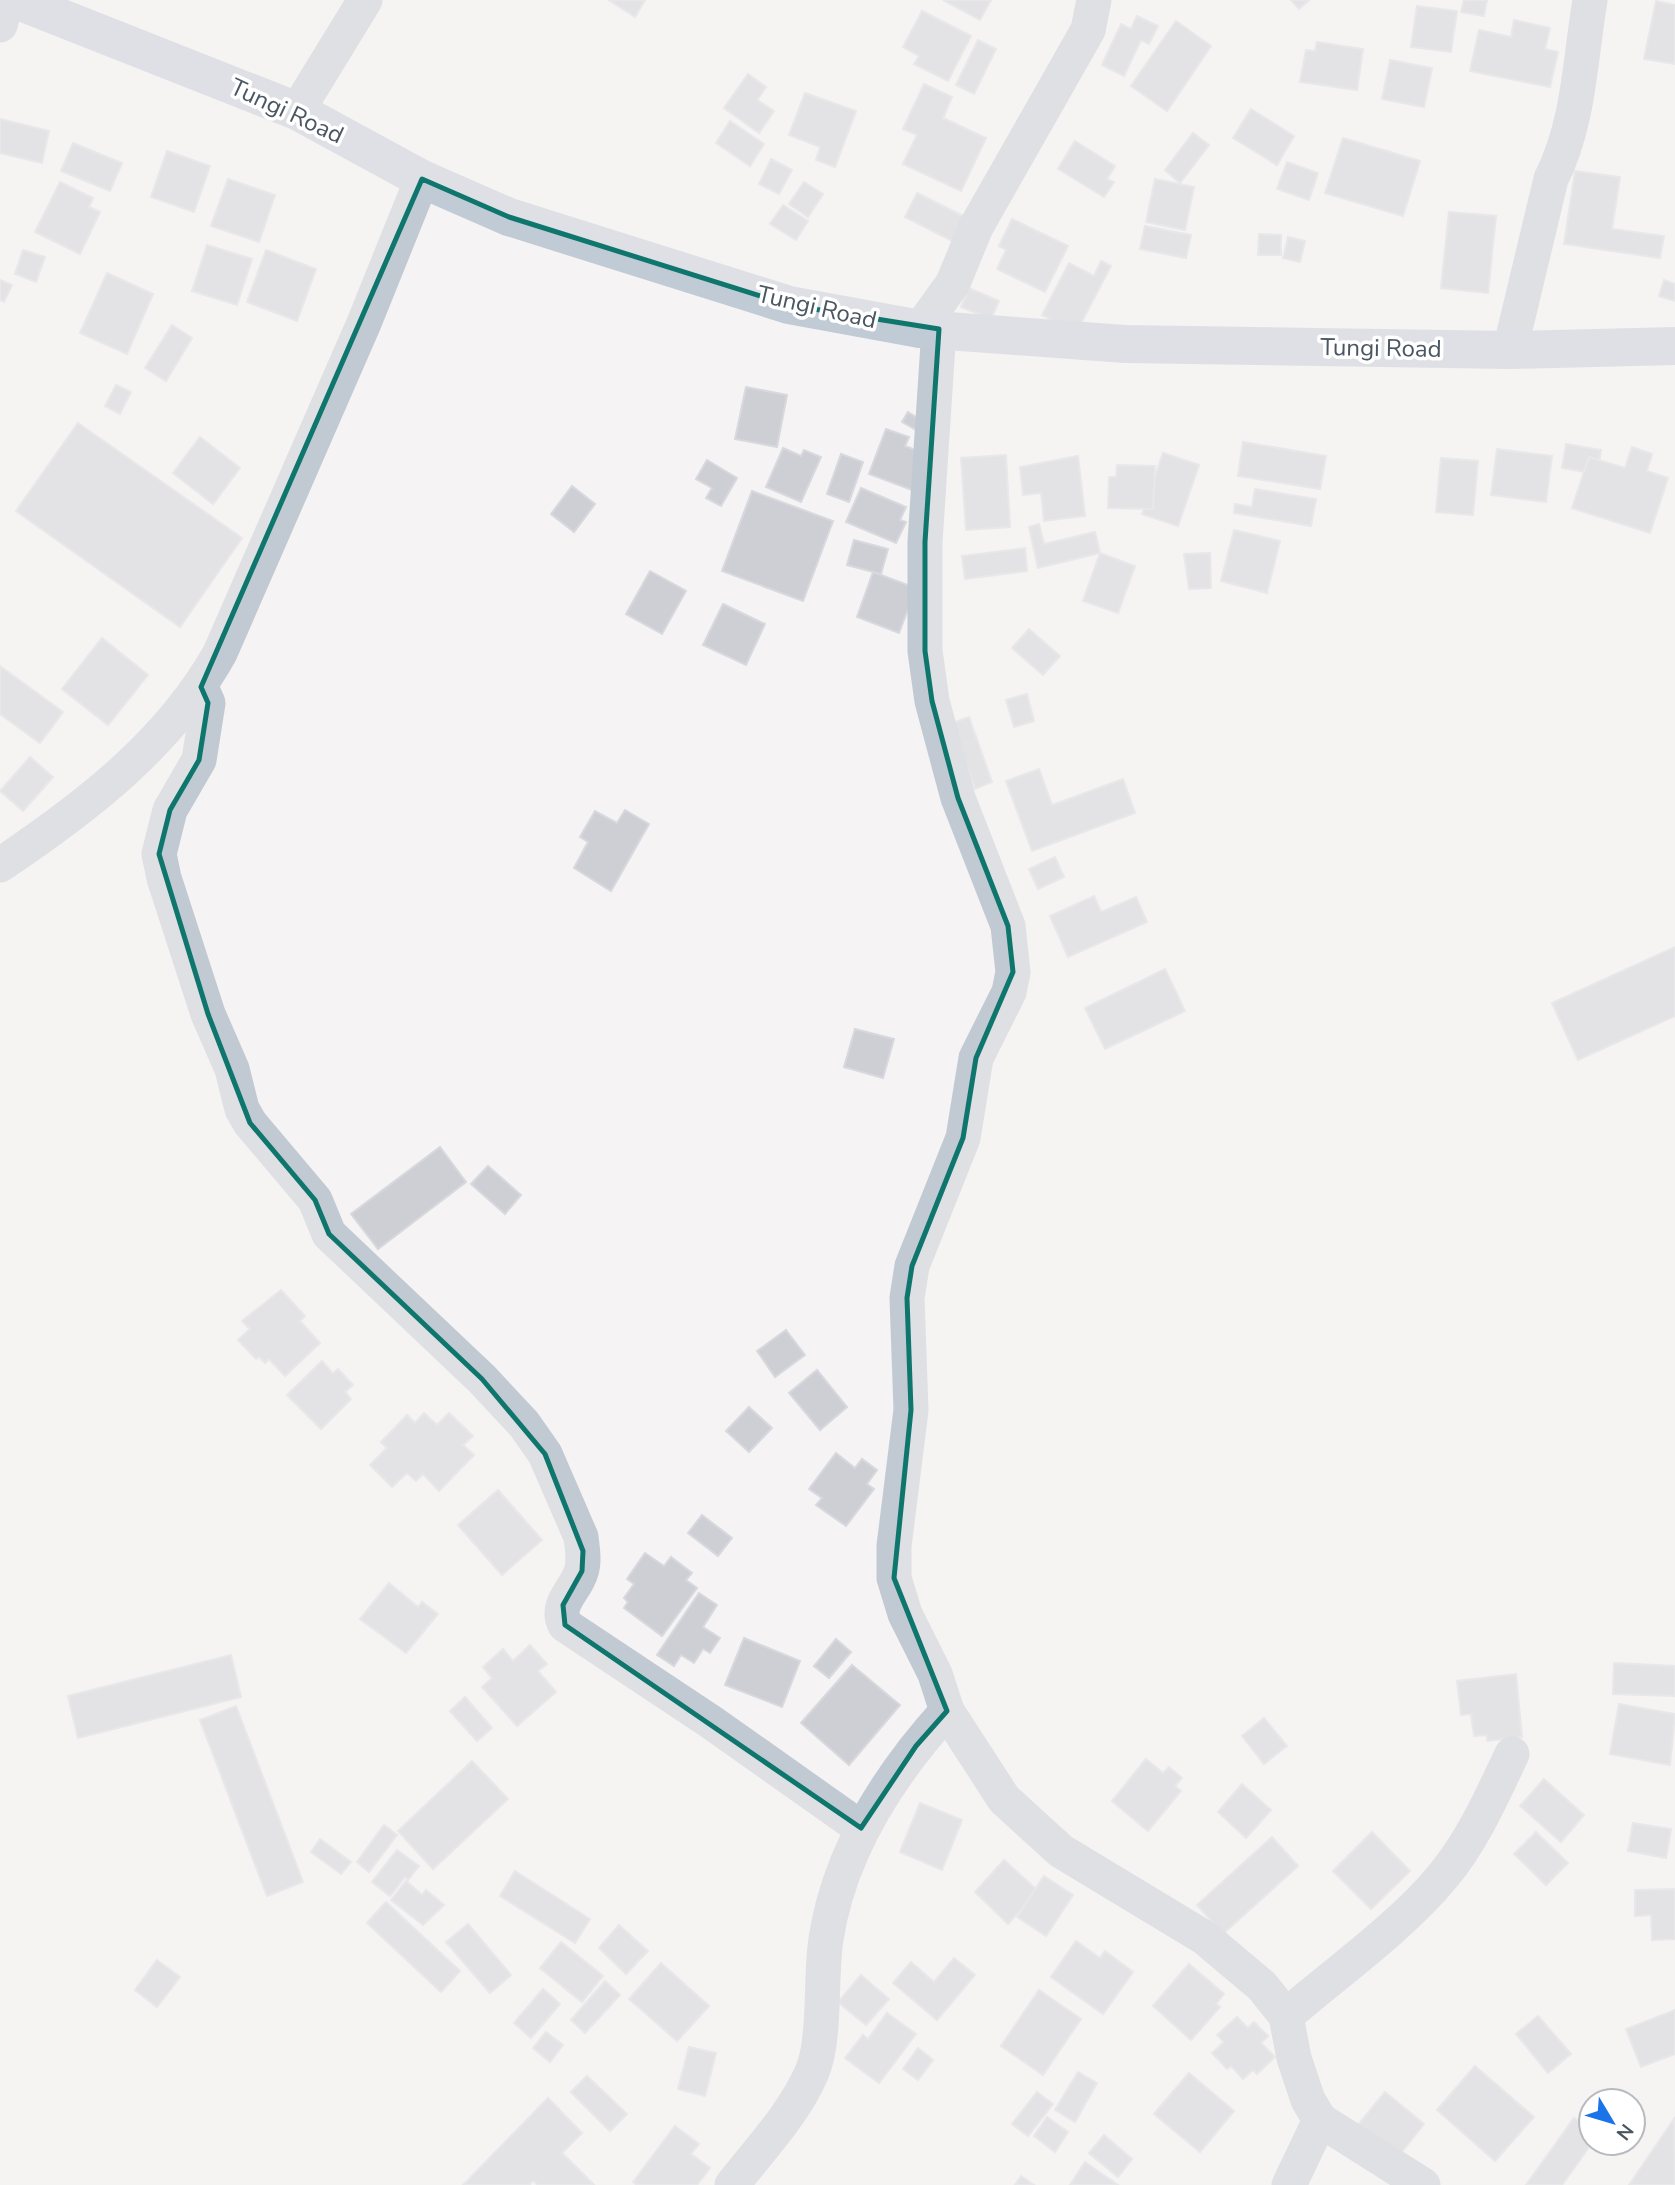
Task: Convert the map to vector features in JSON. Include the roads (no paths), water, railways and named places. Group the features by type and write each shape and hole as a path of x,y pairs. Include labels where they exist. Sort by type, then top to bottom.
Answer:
{"main road":[{"name":"Tungi Road","path":"16,0 61,8 297,111 422,179 509,217 789,305 929,329 1125,344 1510,350 1675,346"}],"street":[{"path":"0,25 7,0"},
{"path":"297,111 365,0"},
{"path":"1094,0 1088,30 976,227 953,283 929,329 925,651 932,701 958,798 1008,926 1013,972 1009,992 976,1058 963,1138 912,1266 907,1298 911,1410 894,1546 894,1578 905,1614 935,1674 947,1711 1004,1799 1061,1851 1205,1938 1262,1986 1286,2015 1294,2058 1308,2100 1320,2120 1423,2185"},
{"path":"1510,350 1551,179 1563,156 1574,112 1590,0"},
{"path":"0,865 105,788 152,746 201,687 220,653 364,323 422,179"},
{"path":"201,687 208,703 199,760 170,810 159,854 164,878 208,1014 232,1069 242,1110 250,1124 315,1200 329,1234 482,1379 524,1424 545,1454 581,1536 583,1551 582,1571 563,1605 565,1625 711,1722 861,1828"},
{"path":"732,2185 799,2098 813,2069 826,1939 861,1828 916,1746 947,1711"},
{"path":"1286,2015 1408,1911 1443,1877 1465,1846 1512,1754"},
{"path":"1289,2185 1320,2120"}]}
